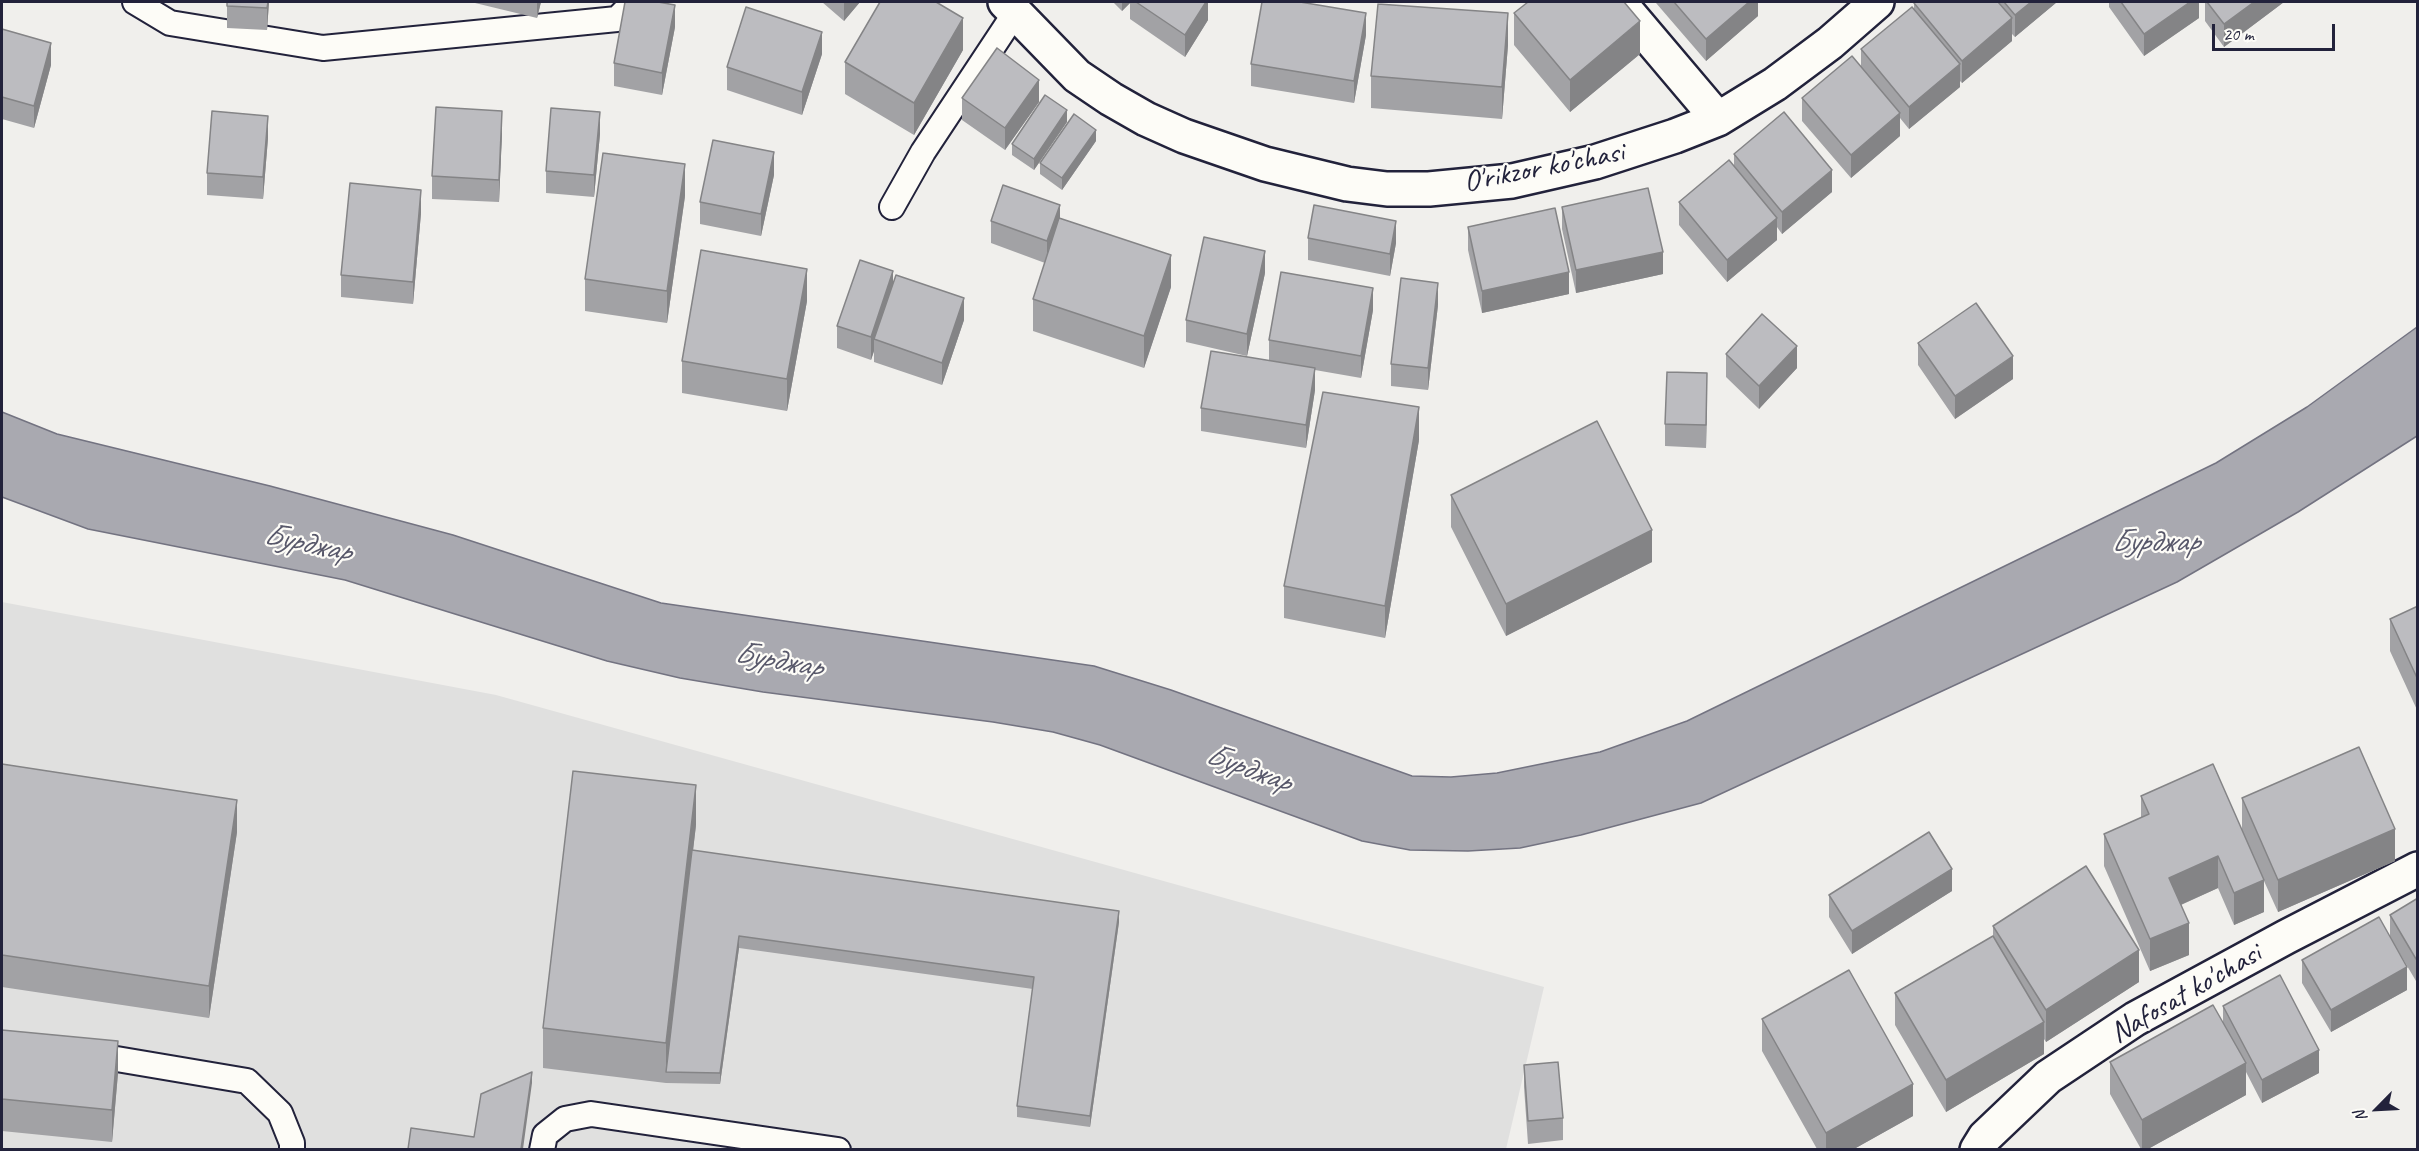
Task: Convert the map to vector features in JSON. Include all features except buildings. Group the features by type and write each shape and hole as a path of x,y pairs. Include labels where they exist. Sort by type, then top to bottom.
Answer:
{"street":[{"path":"1618,2 1718,119"},
{"name":"O'rikzor ko'chasi","path":"1010,7 1077,76 1146,119 1184,136 1265,164 1347,184 1387,189 1429,189 1512,181 1636,150 1718,119 1775,84 1830,43 1876,2"},
{"name":"Nafosat ko'chasi","path":"1977,1149 1985,1137 2048,1077 2135,1019 2418,869"}],"lane":[{"path":"135,2 170,23 323,48 617,20 634,2"},
{"path":"892,207 1010,7"},
{"path":"60,1049 247,1081 280,1113 292,1143 292,1149"},
{"path":"542,1149 545,1135 565,1119 591,1114 838,1149"}],"shaded area":[{"path":"2,602 496,695 1544,987 1506,1149 2,1149"}],"water":[{"name":"Бурджар","path":"2417,327 2417,436 2298,512 2177,582 1701,803 1581,835 1520,848 1468,851 1410,850 1362,841 1100,745 1053,732 763,692 680,678 607,661 345,580 88,529 2,497 2,412 57,434 270,486 453,535 661,603 1094,666 1171,690 1412,776 1451,777 1497,773 1600,752 1687,721 2216,463 2307,407"}]}
